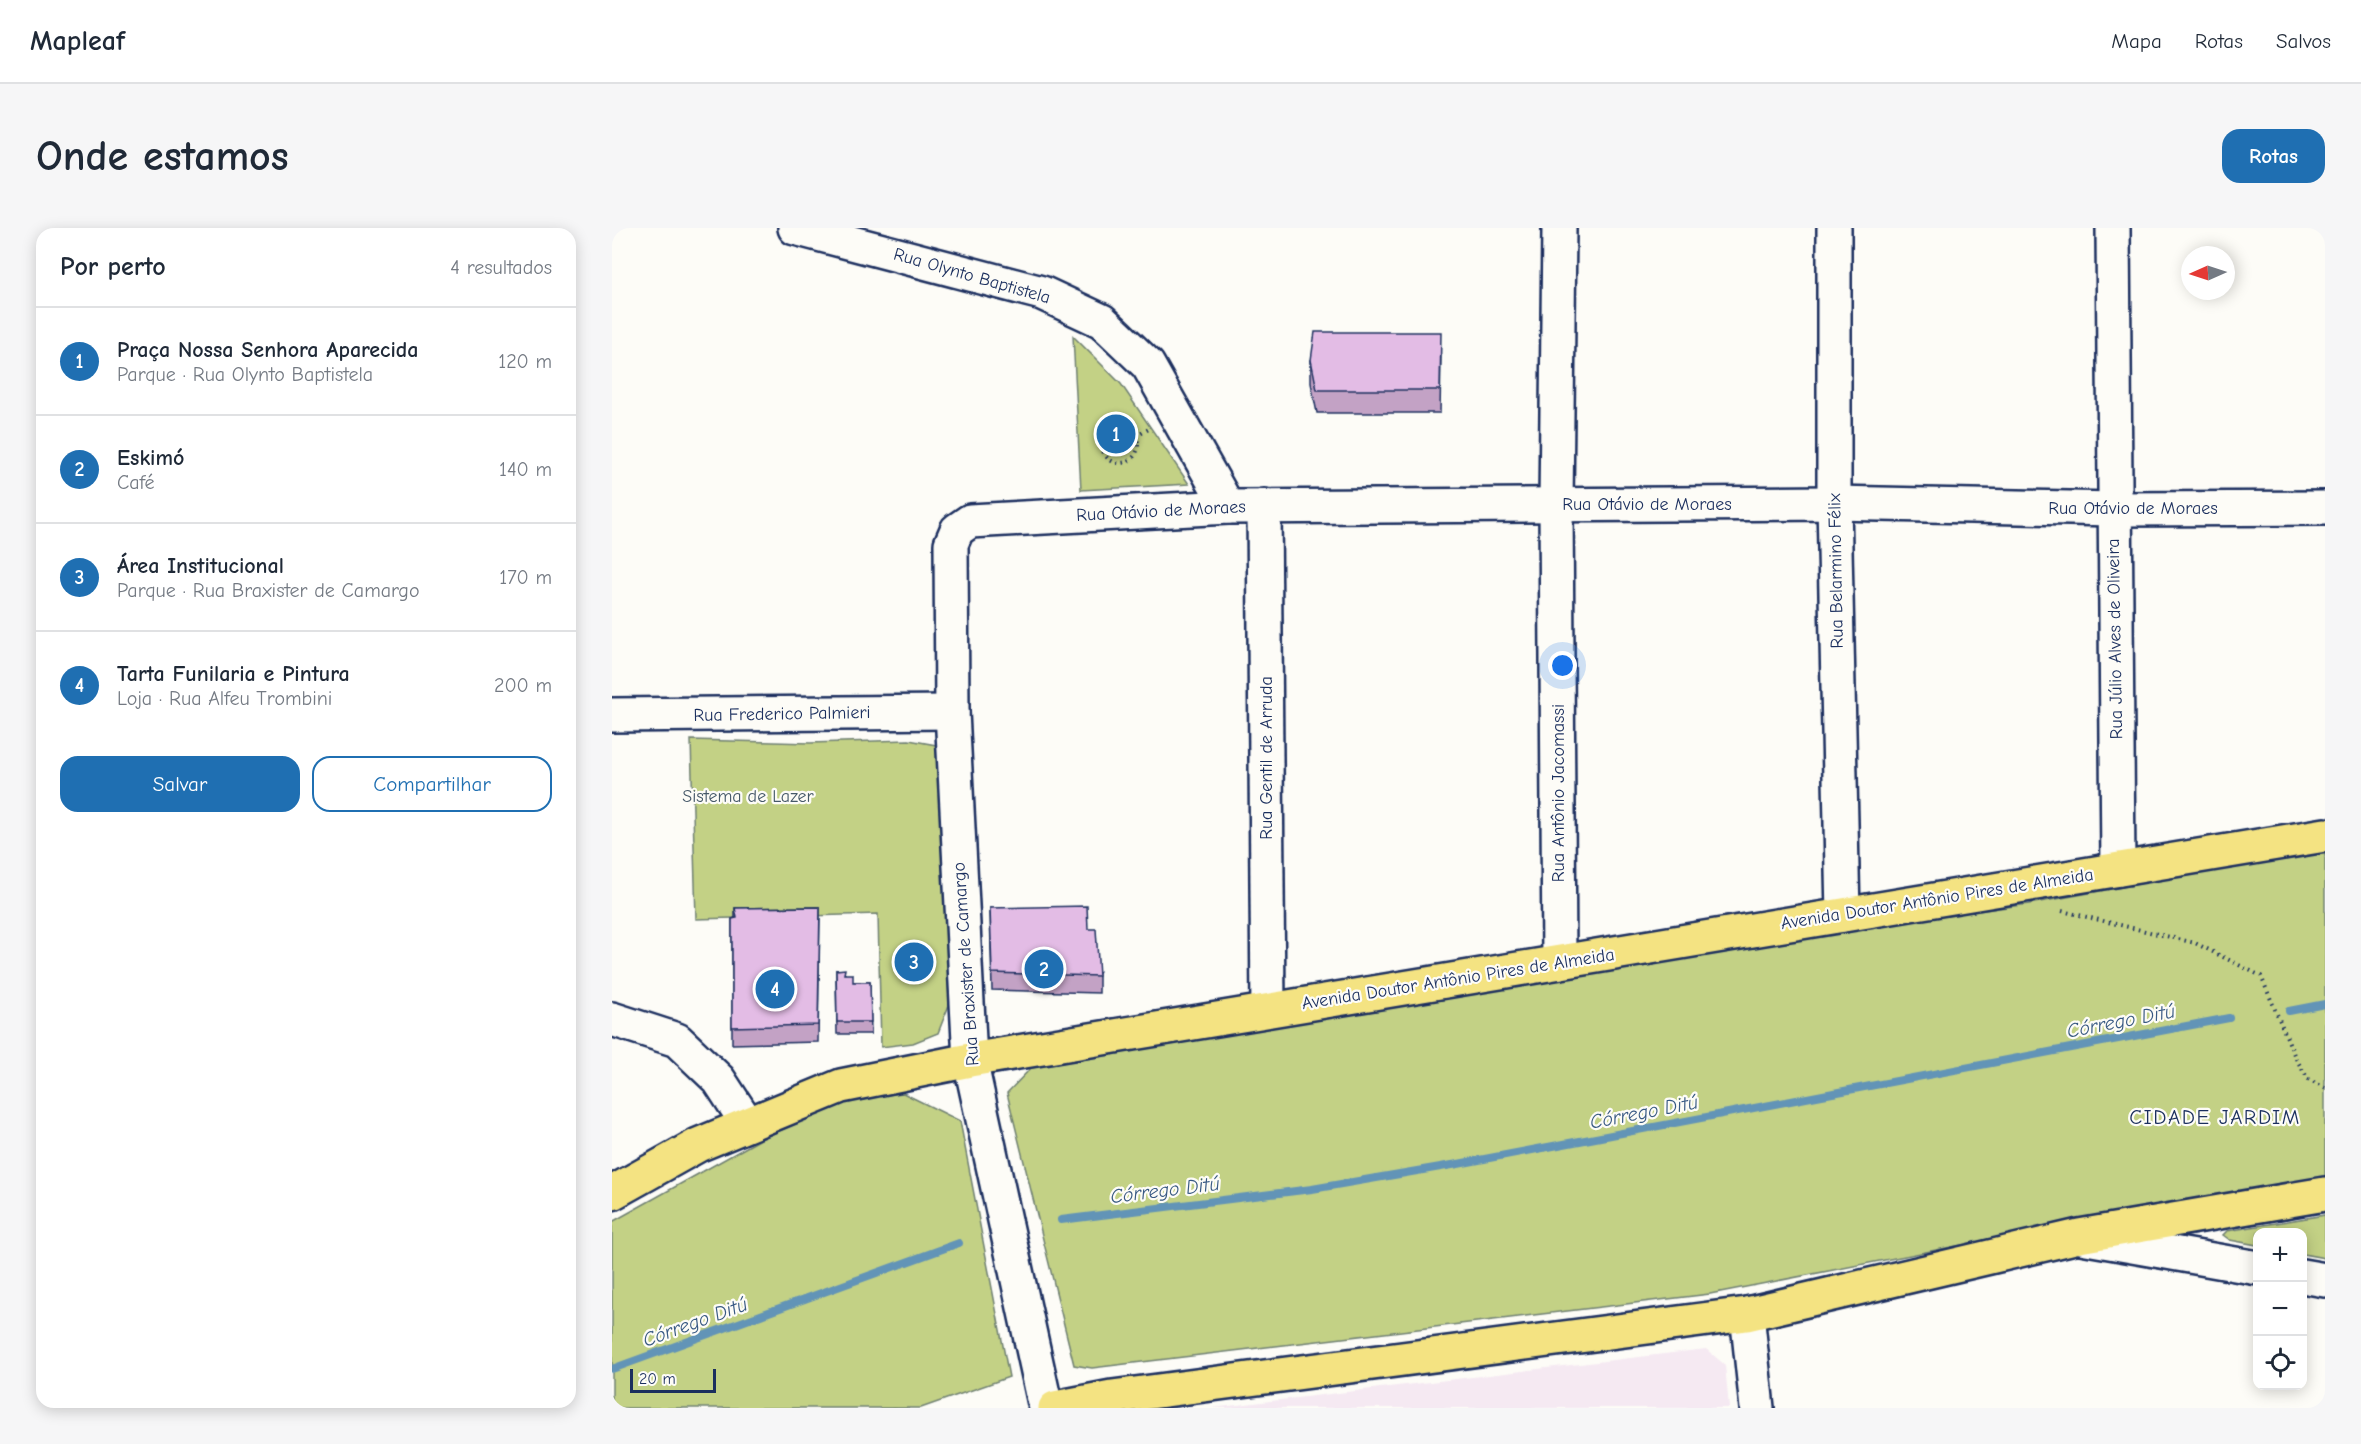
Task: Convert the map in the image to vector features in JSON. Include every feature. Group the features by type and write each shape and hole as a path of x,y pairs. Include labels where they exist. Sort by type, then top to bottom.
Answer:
{"main road":[{"name":"Avenida Doutor Antônio Pires de Almeida","path":"612,1193 698,1145 841,1086 970,1060 2325,835"},
{"path":"1056,1408 1112,1397 1747,1314 2079,1236 2325,1194"}],"street":[{"name":"Rua Olynto Baptistela","path":"795,228 1042,293 1102,321 1148,365 1227,507"},
{"name":"Rua Antônio Jacomassi","path":"1558,228 1556,505 1559,962"},
{"name":"Rua Belarmino Félix","path":"1834,228 1834,503 1844,915"},
{"name":"Rua Júlio Alves de Oliveira","path":"2113,228 2118,869"},
{"name":"Rua Otávio de Moraes","path":"970,521 1264,506 1834,503 2114,509 2325,508"},
{"name":"Rua Gentil de Arruda","path":"1264,506 1268,1010"},
{"name":"Rua Braxister de Camargo","path":"970,521 957,530 951,544 952,712 970,1060 1046,1408"},
{"name":"Rua Frederico Palmieri","path":"612,716 952,712"},
{"path":"612,1019 629,1022 677,1040 719,1080 747,1123"},
{"path":"2079,1236 2253,1267"},
{"path":"2307,1277 2325,1281"},
{"path":"1747,1314 1757,1408"}],"path":[{"path":"1116,427 1128,428 1138,441 1137,452 1124,462 1108,457 1103,446 1106,434 1116,427"},
{"path":"2022,885 2046,907 2195,943 2260,976 2295,1057 2308,1079 2325,1088"}],"shaded area":[{"path":"1706,1349 1725,1365 1729,1408 1212,1408"}],"green space":[{"path":"1073,336 1121,384 1189,484 1081,490"},
{"name":"Sistema de Lazer","path":"691,740 810,743 909,740 936,745 941,757 949,1005 938,1033 913,1043 881,1047 878,914 696,919"},
{"path":"2325,850 2325,1185 2049,1228 1710,1294 1092,1368 1074,1365 1007,1093 1031,1068 1853,928 2029,904"},
{"path":"903,1093 960,1121 1009,1377 921,1408 612,1408 612,1222 761,1139 851,1099"},
{"path":"2325,1215 2325,1258 2307,1255 2307,1228 2253,1228 2253,1244 2230,1240 2223,1235 2227,1231"}],"building":[{"path":"1315,332 1441,332 1440,390 1317,390 1311,360"},
{"path":"1087,906 1088,929 1096,929 1099,976 992,973 990,908"},
{"path":"820,907 818,1025 732,1027 732,919 737,918 735,908"},
{"path":"845,969 844,974 853,974 853,982 870,982 871,1022 837,1022 836,970"}],"waterway":[{"name":"Córrego Ditú","path":"2289,1011 2325,1004"},
{"name":"Córrego Ditú","path":"1061,1220 1312,1189 1458,1164 2229,1018"},
{"name":"Córrego Ditú","path":"612,1369 959,1243"}],"place":[{"name":"Praça Nossa Senhora Aparecida","path":"1116,434"},
{"name":"Área Institucional","path":"914,962"},
{"name":"Eskimó","path":"1044,969"},
{"name":"Tarta Funilaria e Pintura","path":"775,989"}],"district":[{"name":"CIDADE JARDIM","path":"2215,1117"}]}
